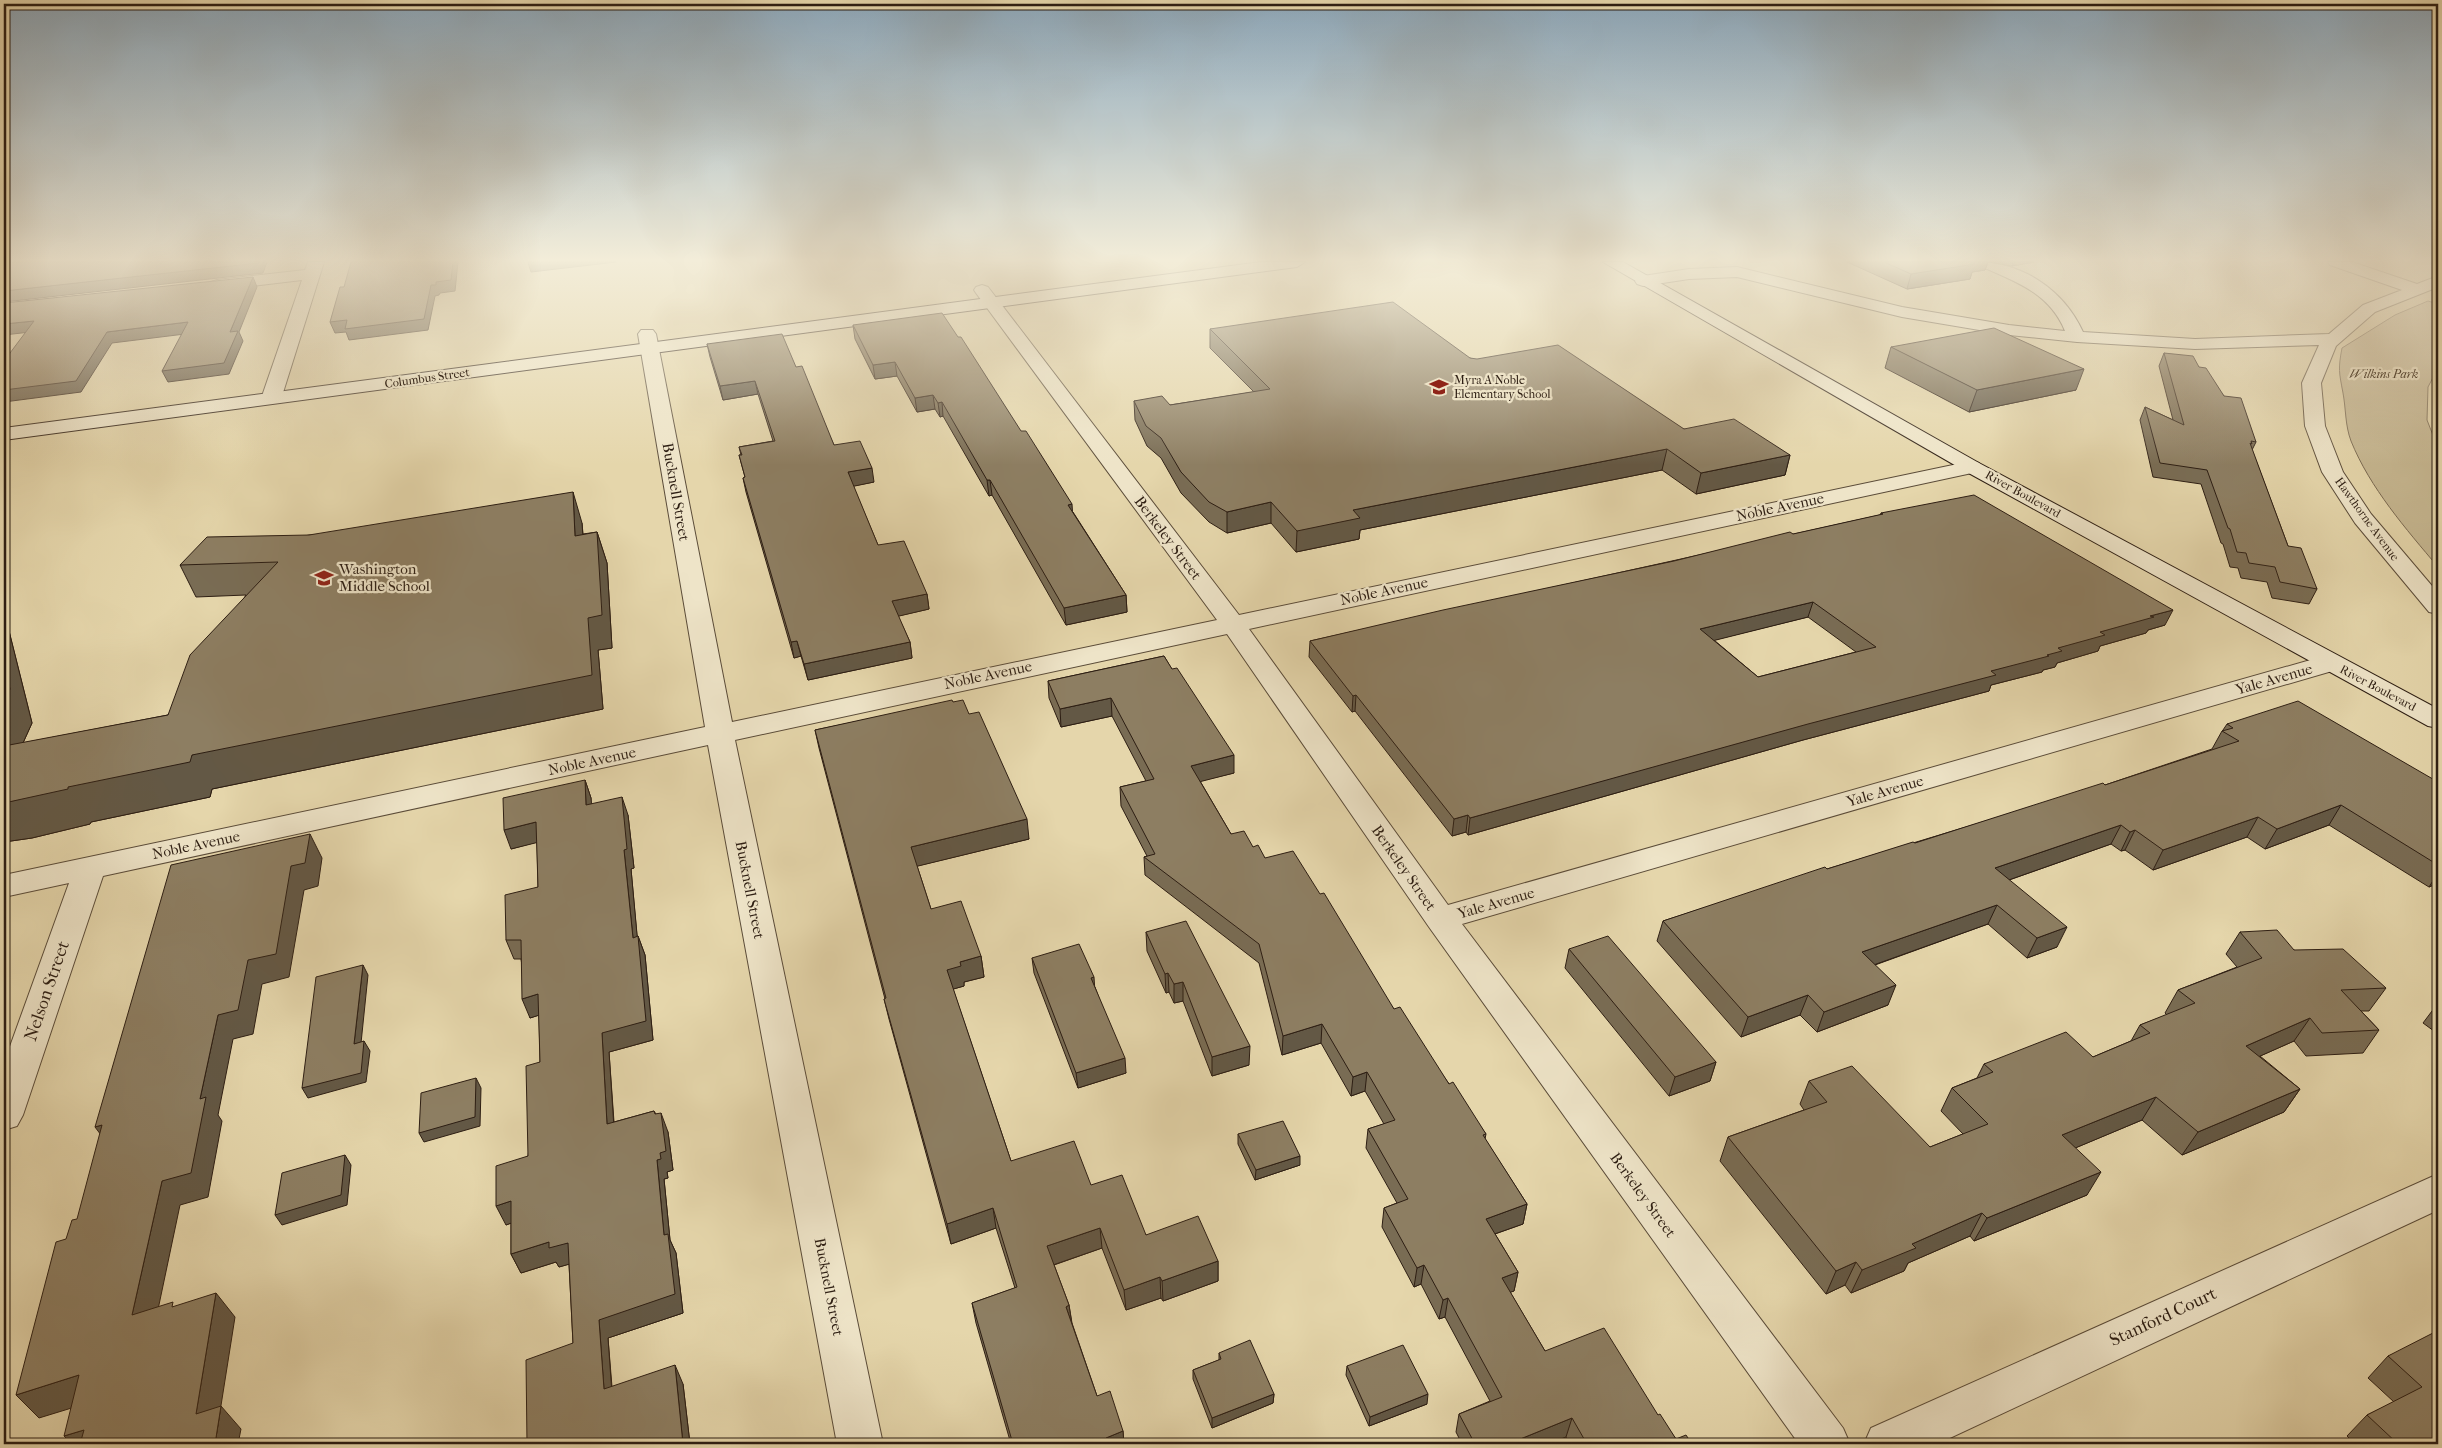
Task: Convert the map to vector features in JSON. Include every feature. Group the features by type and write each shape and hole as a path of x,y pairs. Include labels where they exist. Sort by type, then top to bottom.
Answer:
{"street":[{"path":"273,391 293,330"},
{"name":"Columbus Street","path":"4,434 273,391 735,330"},
{"name":"Berkeley Street","path":"1012,330 1232,623 1440,919 1827,1444"},
{"name":"River Boulevard","path":"1729,330 1972,467 2438,720"},
{"path":"2006,330 2077,337 2195,344 2330,339"},
{"path":"2073,330 2077,337"},
{"name":"Hawthorne Avenue","path":"2341,330 2330,339 2317,362 2311,382 2310,404 2316,435 2328,463 2342,487 2375,533 2438,608"},
{"name":"Bucknell Street","path":"649,341 720,733 860,1444"},
{"name":"Columbus Street","path":"4,418 273,391"},
{"name":"Noble Avenue","path":"4,886 1232,623 1972,467"},
{"name":"Yale Avenue","path":"1440,919 2330,663"},
{"name":"Nelson Street","path":"4,1115 90,867"},
{"name":"Stanford Court","path":"1887,1444 2438,1190"}],"green space":[{"name":"Wilkins Park","path":"2372,330 2438,330 2438,368 2428,387 2427,420 2438,448 2438,567 2378,492 2351,441 2340,371 2342,348"}],"building":[{"path":"28,330 127,330 107,332 76,381 4,390 4,361"},
{"path":"184,330 238,331 224,363 162,371"},
{"path":"855,330 953,330 958,337 961,337 1021,431 1026,431 1072,504 1068,505 1126,595 1064,608 990,480 987,480 942,402 938,403 933,395 915,398 895,362 873,365"},
{"path":"1211,330 1431,330 1470,358 1477,359 1558,345 1684,429 1734,419 1790,455 1701,473 1667,449 1353,510 1360,518 1297,531 1271,502 1227,512 1209,502 1181,472 1161,438 1146,426 1134,401 1162,396 1170,405 1270,389"},
{"path":"1985,330 1997,330 2084,369 1977,390 1891,347"},
{"path":"782,334 796,367 802,366 834,445 860,441 872,468 848,472 878,545 904,541 927,594 892,601 910,642 804,664 797,641 791,642 743,478 745,477 739,455 742,455 739,447 775,441 755,381 720,386 707,344"},
{"path":"2164,353 2193,356 2199,367 2206,368 2224,396 2241,398 2256,442 2251,441 2252,444 2250,443 2288,546 2301,548 2317,589 2280,582 2275,567 2249,563 2246,553 2237,552 2207,470 2160,463 2145,407 2184,425"},
{"path":"573,492 575,536 597,532 602,615 588,618 592,675 192,755 190,762 68,787 68,789 4,803 4,746 168,715 190,655 278,562 180,565 207,537 309,535"},
{"path":"1974,495 2173,610 2100,632 2105,635 2058,648 2062,651 2047,655 2049,656 1991,671 1996,675 1808,724 1470,818 1468,815 1454,819 1356,695 1353,696 1310,641 1443,610 1674,561 1790,532 1793,534 1883,514 1881,513","holes":["1813,602 1876,647 1758,677 1700,629"]},
{"path":"1164,656 1172,669 1177,668 1234,755 1191,766 1231,834 1244,831 1253,847 1258,845 1265,858 1293,851 1320,894 1324,893 1394,1009 1400,1007 1449,1084 1453,1082 1486,1134 1483,1135 1527,1204 1486,1219 1518,1272 1502,1278 1545,1351 1604,1328 1658,1415 1660,1414 1676,1439 1686,1435 1692,1444 1587,1444 1572,1418 1508,1444 1475,1444 1459,1414 1502,1397 1448,1298 1443,1300 1424,1265 1417,1268 1384,1208 1408,1199 1368,1129 1395,1120 1367,1072 1353,1077 1322,1024 1283,1036 1259,944 1144,857 1155,854 1120,787 1154,779 1111,698 1060,709 1048,681"},
{"path":"4,662 10,689 4,703"},
{"path":"952,700 953,702 963,700 969,714 979,712 1027,819 911,847 931,909 961,901 981,956 960,962 961,966 947,970 1011,1161 1074,1141 1091,1185 1122,1175 1146,1235 1198,1216 1218,1261 1162,1281 1160,1277 1124,1290 1100,1228 1047,1246 1069,1305 1066,1307 1097,1396 1110,1391 1123,1431 1106,1438 1108,1444 1013,1444 972,1303 1017,1287 993,1208 947,1224 884,999 886,998 815,730"},
{"path":"2298,701 2438,782 2438,865 2341,805 2277,829 2258,817 2163,850 2135,830 2130,832 2121,825 1995,868 2067,927 2037,938 1997,905 1862,952 1896,985 1824,1012 1808,995 1748,1017 1663,921 1825,867 1827,869 1913,842 1915,843 2103,783 2105,785 2239,741 2222,731 2233,728 2227,724"},
{"path":"585,780 586,805 622,797 627,849 624,850 633,938 638,936 646,1021 602,1033 607,1124 654,1111 655,1114 661,1113 666,1151 660,1153 661,1159 657,1160 664,1235 668,1234 675,1294 599,1320 604,1389 675,1365 683,1444 527,1444 526,1360 573,1343 568,1243 549,1248 549,1242 511,1254 511,1201 496,1206 496,1166 528,1156 526,1066 540,1062 538,994 522,999 521,940 506,940 505,895 538,887 536,822 504,830 503,798"},
{"path":"310,834 305,863 291,866 276,954 248,960 238,1010 218,1015 200,1099 206,1097 191,1173 162,1181 132,1315 173,1302 172,1307 216,1293 196,1414 221,1406 215,1444 80,1444 84,1430 64,1436 79,1375 16,1395 56,1242 66,1239 72,1220 77,1219 102,1125 95,1127 171,865"},
{"path":"1186,921 1250,1046 1212,1057 1183,982 1174,984 1168,973 1165,974 1146,932"},
{"path":"2277,930 2294,950 2343,949 2386,988 2341,990 2379,1030 2322,1033 2310,1018 2246,1046 2300,1089 2198,1132 2156,1097 2062,1135 2101,1172 1987,1218 1982,1213 1912,1244 1916,1248 1862,1270 1856,1262 1836,1271 1728,1137 1827,1102 1809,1081 1852,1066 1930,1147 1988,1124 1952,1088 1993,1072 1984,1064 2066,1032 2093,1057 2150,1033 2140,1025 2195,1003 2178,990 2262,958 2240,932"},
{"path":"1608,936 1716,1062 1675,1077 1569,949"},
{"path":"1079,944 1094,977 1091,978 1125,1058 1076,1073 1032,958"},
{"path":"363,965 354,1044 364,1041 361,1073 302,1088 316,977"},
{"path":"476,1078 475,1117 419,1133 421,1093"},
{"path":"1283,1121 1300,1156 1256,1170 1238,1134"},
{"path":"345,1155 341,1195 275,1215 282,1173"},
{"path":"2433,1333 2438,1339 2438,1444 2398,1444 2367,1415 2422,1387 2388,1356"},
{"path":"1250,1340 1274,1394 1212,1418 1193,1370 1221,1359 1219,1353"},
{"path":"1403,1345 1428,1394 1370,1417 1347,1366"}],"place":[{"name":"Myra A Noble Elementary School","path":"1439,387"},
{"name":"Washington Middle School","path":"324,578"}]}
